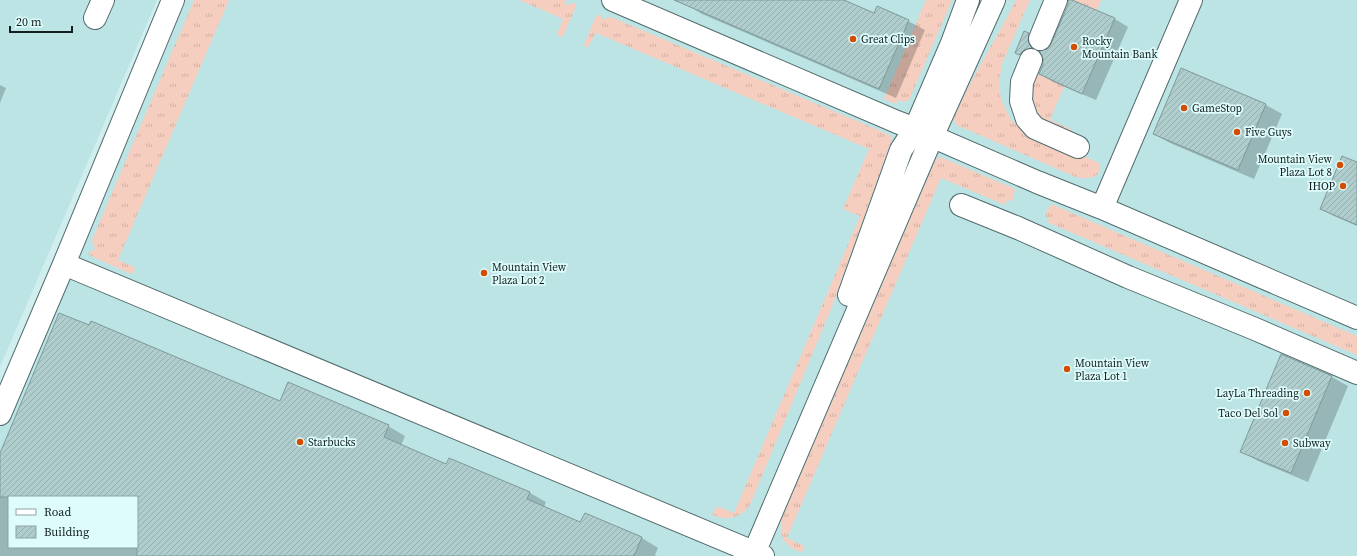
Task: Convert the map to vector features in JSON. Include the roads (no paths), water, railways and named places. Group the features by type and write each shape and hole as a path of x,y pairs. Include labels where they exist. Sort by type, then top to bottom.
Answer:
{"lane":[{"path":"0,414 64,264 173,0"},
{"path":"613,0 1357,318"},
{"path":"923,133 952,43 968,0"},
{"path":"64,264 753,552 853,287 901,150 923,133 994,0"},
{"path":"1040,39 1056,0"},
{"path":"1102,208 1191,0"},
{"path":"1031,60 1022,82 1021,101 1027,119 1035,128 1078,147"},
{"path":"961,205 1357,373"}],"place":[{"name":"Great Clips","path":"853,39"},
{"name":"Rocky Mountain Bank","path":"1074,47"},
{"name":"GameStop","path":"1184,108"},
{"name":"Five Guys","path":"1237,132"},
{"name":"Mountain View Plaza Lot 8","path":"1340,165"},
{"name":"IHOP","path":"1343,186"},
{"name":"Mountain View Plaza Lot 2","path":"484,273"},
{"name":"Mountain View Plaza Lot 1","path":"1067,369"},
{"name":"LayLa Threading","path":"1307,393"},
{"name":"Taco Del Sol","path":"1286,413"},
{"name":"Starbucks","path":"300,442"},
{"name":"Subway","path":"1285,443"}]}
